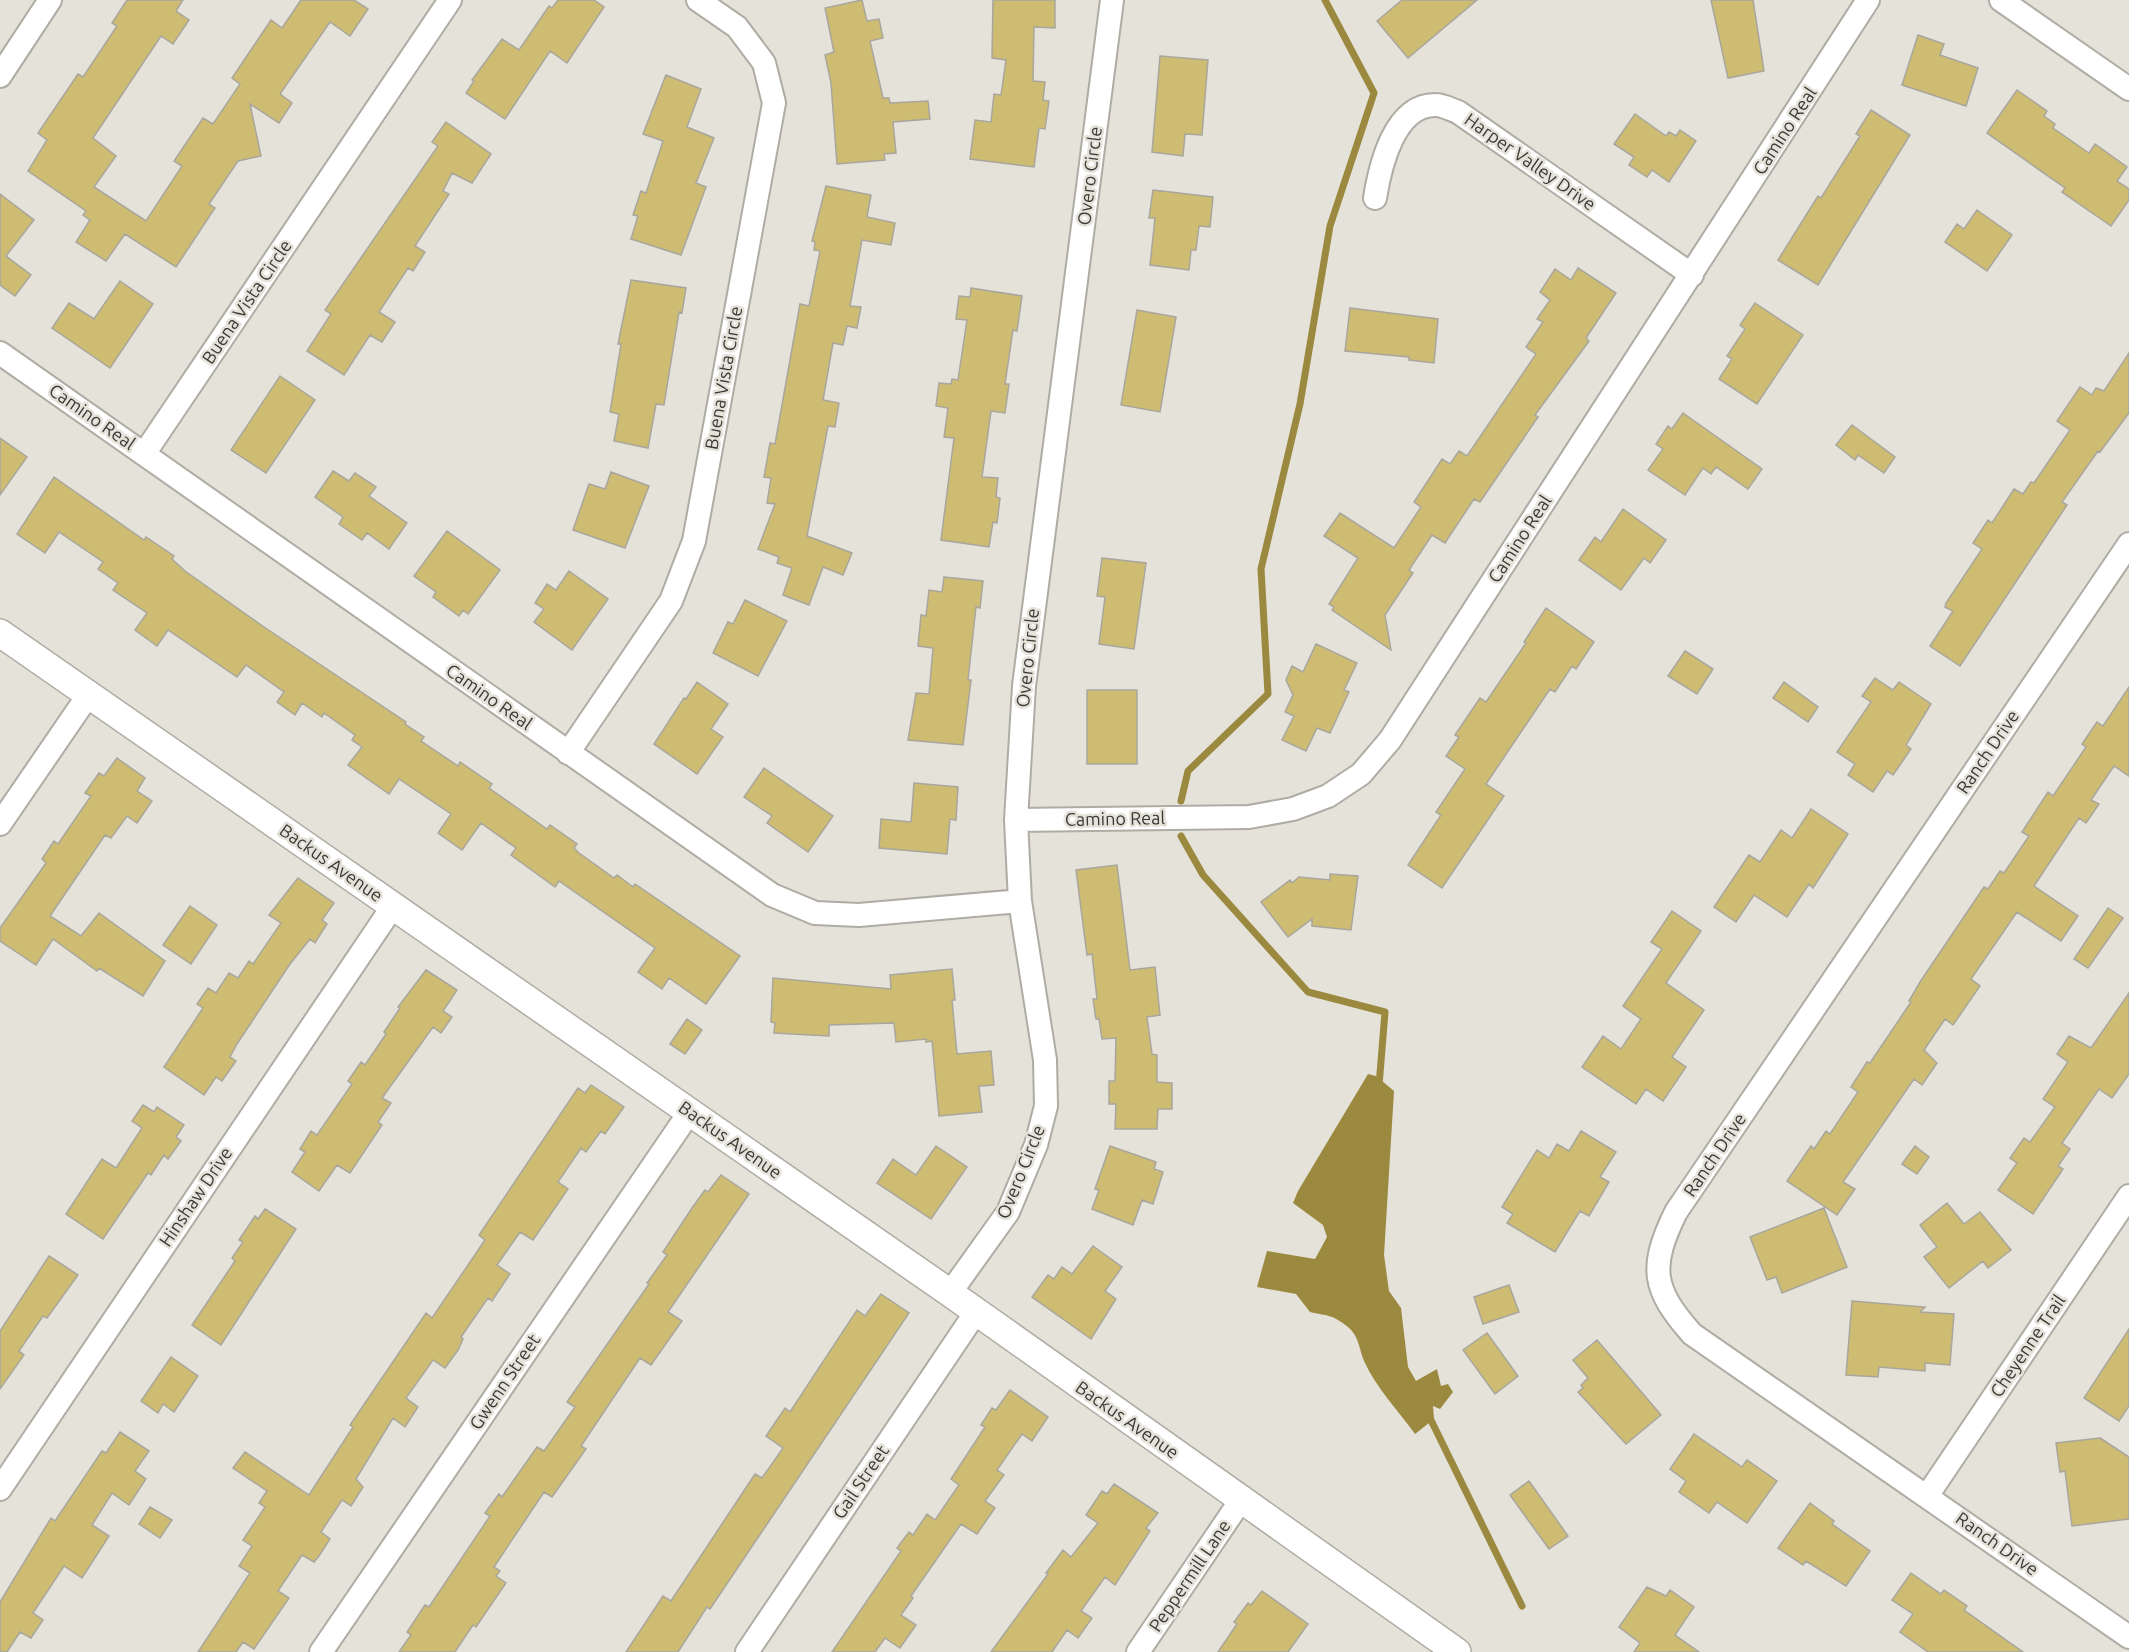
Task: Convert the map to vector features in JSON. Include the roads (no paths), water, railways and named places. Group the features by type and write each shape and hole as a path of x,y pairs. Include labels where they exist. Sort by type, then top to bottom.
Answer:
{"street":[{"path":"0,76 50,0"},
{"name":"Buena Vista Circle","path":"144,454 450,0"},
{"name":"Buena Vista Circle","path":"568,753 671,601 694,541 774,104 764,63 738,27 698,0"},
{"name":"Overo Circle","path":"950,1293 1008,1212 1036,1145 1046,1106 1045,1060 1020,901 1016,820 1024,686 1112,0"},
{"path":"2001,0 2129,89"},
{"name":"Camino Real","path":"1016,820 1249,817 1293,809 1328,796 1361,774 1390,740 1867,1"},
{"name":"Harper Valley Drive","path":"1375,198 1381,162 1390,140 1412,112 1436,105 1458,112 1692,275"},
{"name":"Camino Real","path":"0,353 772,895 815,913 859,915 1020,901"},
{"name":"Ranch Drive","path":"2129,544 1683,1203 1660,1245 1659,1280 1669,1308 1692,1334 2129,1637"},
{"name":"Backus Avenue","path":"0,633 950,1293 1457,1652"},
{"path":"0,825 89,694"},
{"name":"Hinshaw Drive","path":"0,1489 393,906"},
{"name":"Gwenn Street","path":"321,1652 689,1113"},
{"name":"Cheyenne Trail","path":"1927,1496 2129,1196"},
{"name":"Gail Street","path":"747,1652 976,1312"},
{"name":"Peppermill Lane","path":"1138,1652 1241,1500"}],"waterway":[{"path":"1181,801 1188,771 1268,694 1261,569 1300,404 1330,226 1374,93 1325,0"},
{"path":"1181,836 1203,875 1308,992 1385,1012 1379,1086"},
{"path":"1428,1414 1522,1606"}]}
